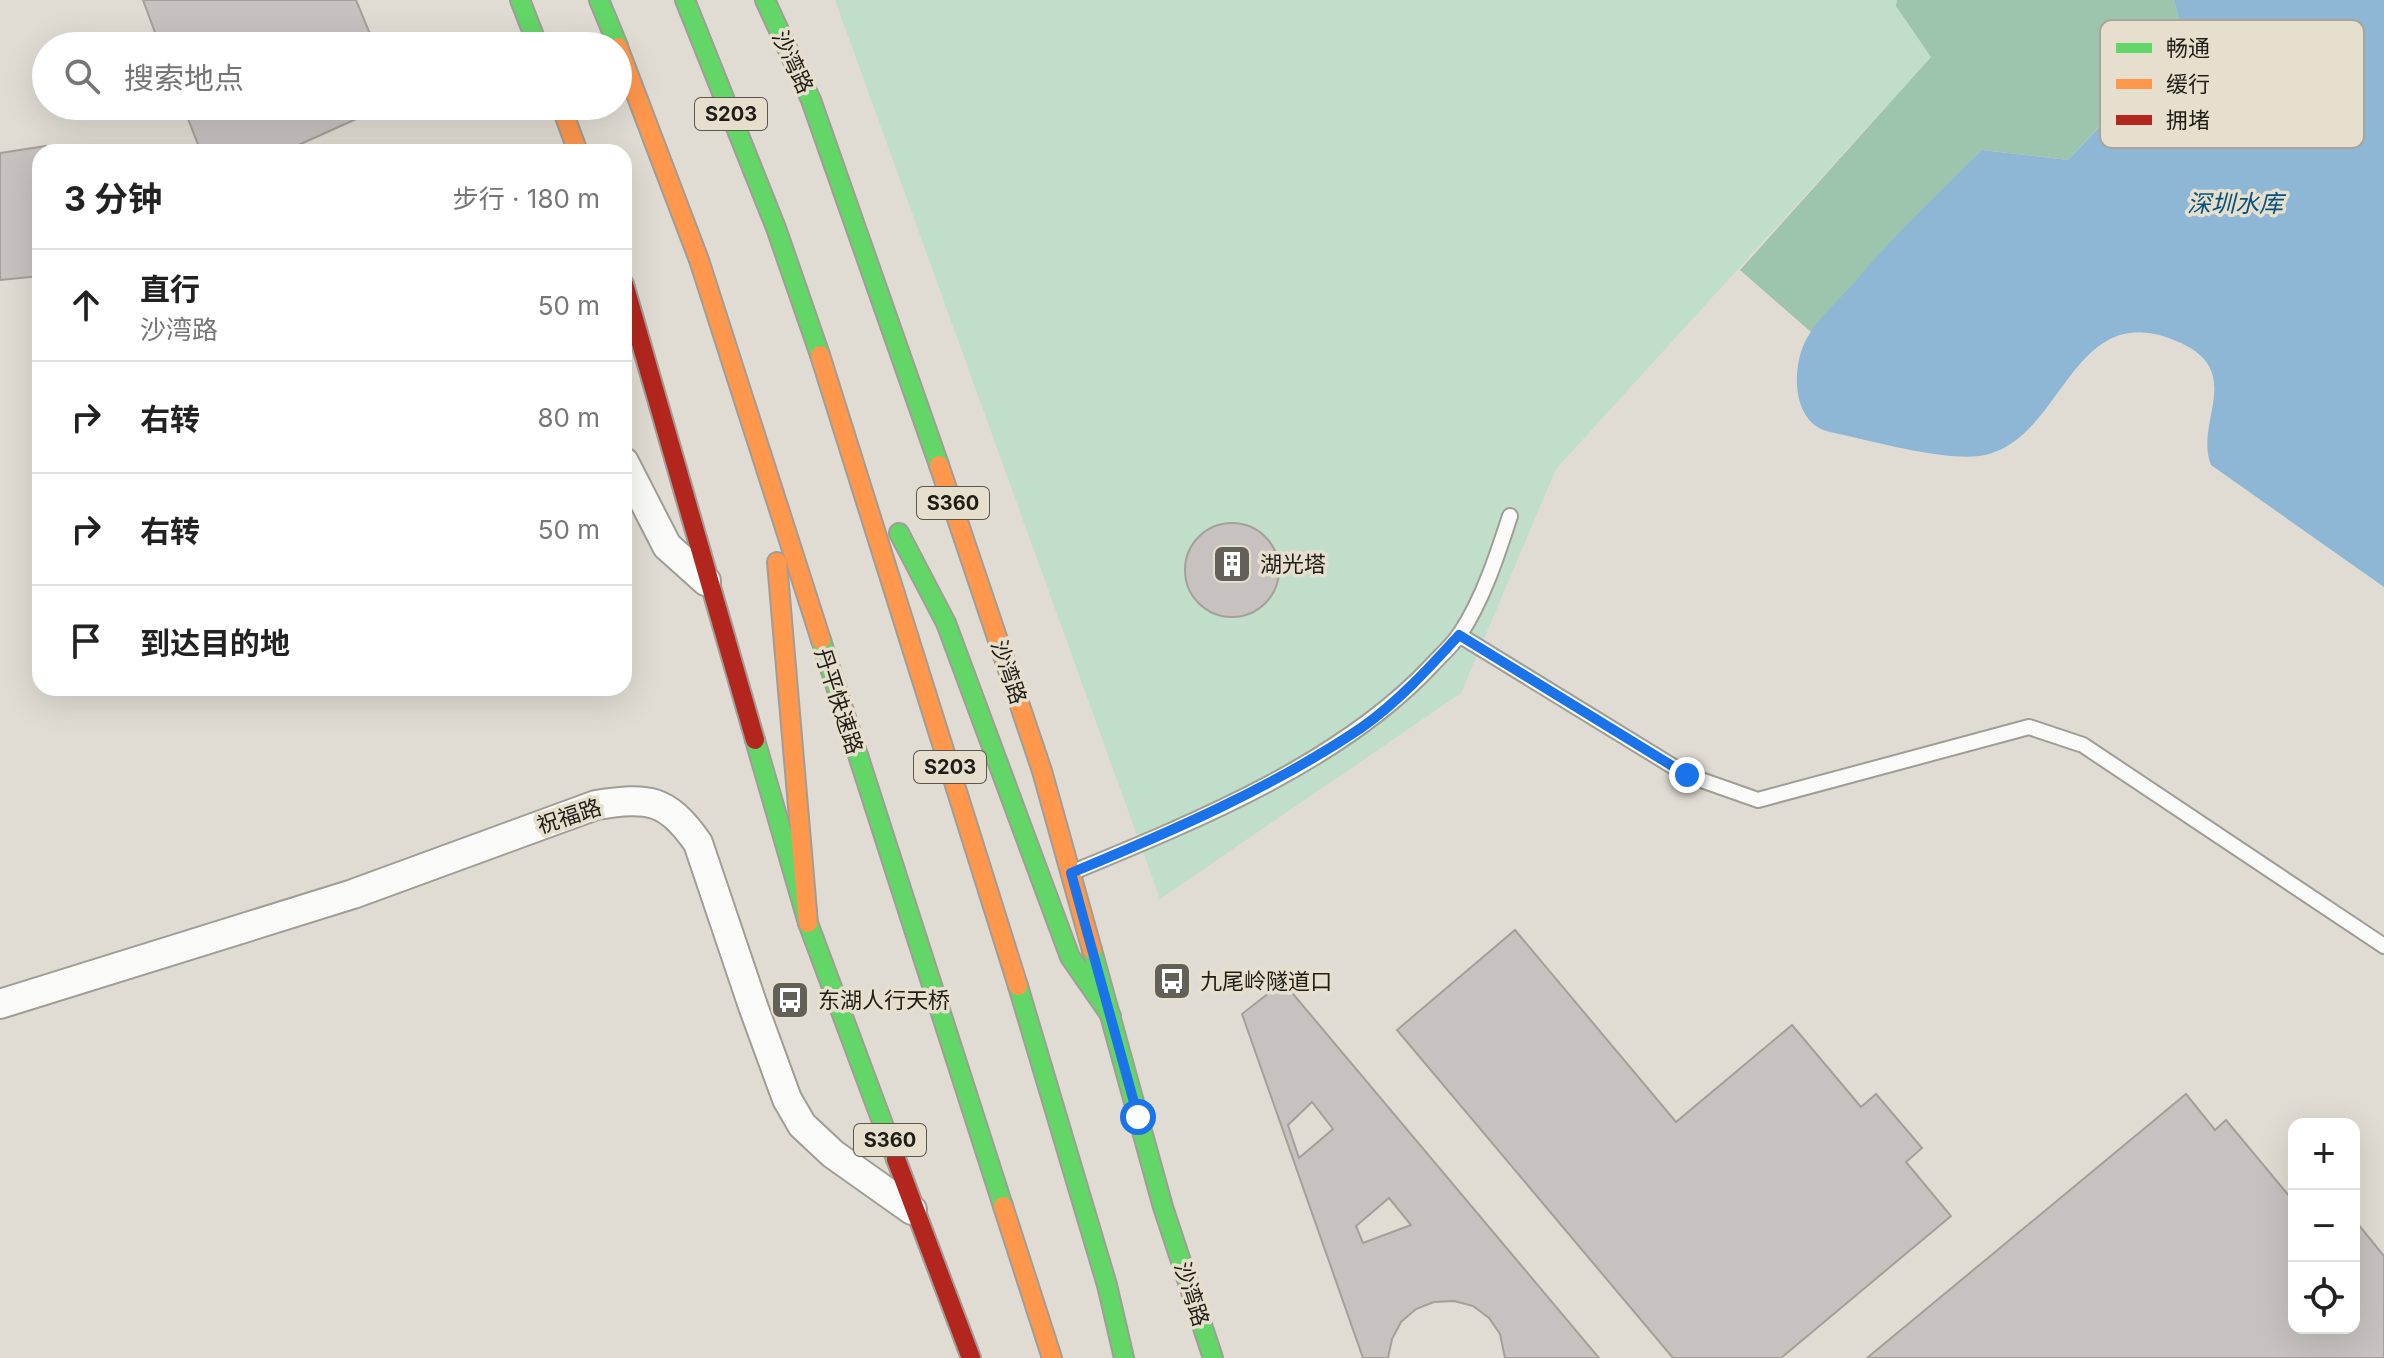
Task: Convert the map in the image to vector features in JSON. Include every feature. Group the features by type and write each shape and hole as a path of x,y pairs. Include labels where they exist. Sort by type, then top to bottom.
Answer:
{"main road":[{"path":"520,0 533,32"},
{"name":"丹平快速路","path":"599,0 612,32"},
{"name":"S203","path":"685,0 776,228 847,434 1107,1285"},
{"name":"沙湾路","path":"765,0 811,100 952,501 1042,771 1163,1207 1213,1358"},
{"name":"丹平快速路","path":"632,83 699,260 975,1128 1052,1358"},
{"path":"566,120 575,144"},
{"name":"S360","path":"632,312 808,923 971,1358"},
{"path":"847,434 946,623 1070,957 1111,1016"},
{"path":"770,484 808,923"},
{"path":"1107,1285 1124,1358"},
{"path":"1107,1285 1135,1358"}],"street":[{"path":"632,478 667,546 710,585"},
{"name":"祝福路","path":"0,1004 353,894 596,805 636,799 662,805 681,820 698,843 787,1099 802,1125 833,1154 919,1216"}],"lane":[{"path":"1071,873 1137,846 1282,775 1362,727 1410,688 1459,635 1482,593 1510,516"},
{"path":"1459,635 1687,775 1758,800 2029,727 2083,745 2384,946"}],"green space":[{"path":"835,0 1897,0 1897,6 1932,56 1556,469 1461,693 1160,899"},
{"path":"1897,0 2174,0 2179,20 2100,20 2100,126 2068,160 1982,150 1811,332 1740,270 1931,57 1896,6"}],"water":[{"name":"深圳水库","path":"2174,0 2384,0 2384,587 2211,465 2207,449 2214,383 2210,369 2200,355 2181,343 2145,332 2116,336 2092,351 2034,423 2012,443 1985,455 1969,457 1930,453 1830,432 1810,421 1799,400 1798,363 1810,333 1883,250 1982,150 2068,160 2100,126 2100,148 2364,148 2364,20 2179,20"}],"building":[{"path":"143,0 356,0 369,32 155,32"},
{"path":"188,120 354,120 301,144 198,144"},
{"path":"32,148 32,277 0,280 0,153"},
{"name":"湖光塔","path":"1232,523 1250,527 1265,537 1275,552 1279,570 1275,588 1265,603 1250,613 1232,617 1214,613 1199,603 1189,588 1185,570 1189,552 1199,537 1214,527"},
{"path":"1515,930 1676,1122 1792,1025 1861,1107 1876,1094 1922,1148 1906,1162 1951,1216 1781,1358 1673,1358 1397,1030"},
{"path":"1283,982 1599,1358 1505,1358 1500,1334 1489,1318 1473,1306 1454,1301 1434,1302 1416,1309 1401,1322 1392,1339 1388,1358 1363,1358 1242,1014","holes":["1312,1102 1333,1129 1299,1158 1288,1125","1389,1198 1411,1225 1363,1243 1356,1226"]},
{"path":"2186,1094 2215,1130 2226,1120 2288,1195 2288,1334 2360,1334 2360,1226 2384,1256 2384,1358 1867,1358"}],"traffic: fast":[{"path":"520,0 533,32"},
{"path":"599,0 612,32"},
{"path":"685,0 776,228 820,355"},
{"path":"765,0 811,100 939,465"},
{"path":"899,533 946,623 1070,957 1111,1016"},
{"path":"821,640 1003,1206"},
{"path":"755,740 808,923 896,1159"},
{"path":"1092,950 1163,1207 1213,1358"},
{"path":"1018,986 1107,1285 1124,1358"}],"traffic: slow":[{"path":"632,84 699,260 821,640"},
{"path":"566,120 575,144"},
{"path":"820,355 1018,986"},
{"path":"939,465 1042,771 1092,950"},
{"path":"777,562 808,923"},
{"path":"1003,1206 1052,1358"}],"traffic: jam":[{"path":"632,312 755,740"},
{"path":"896,1159 971,1358"}],"place":[{"name":"湖光塔","path":"1232,564"},
{"name":"九尾岭隧道口","path":"1172,981"},
{"name":"东湖人行天桥","path":"790,1000"}],"route":[{"path":"1138,1117 1071,873 1137,846 1282,775 1362,727 1410,688 1459,635 1687,775"}]}
